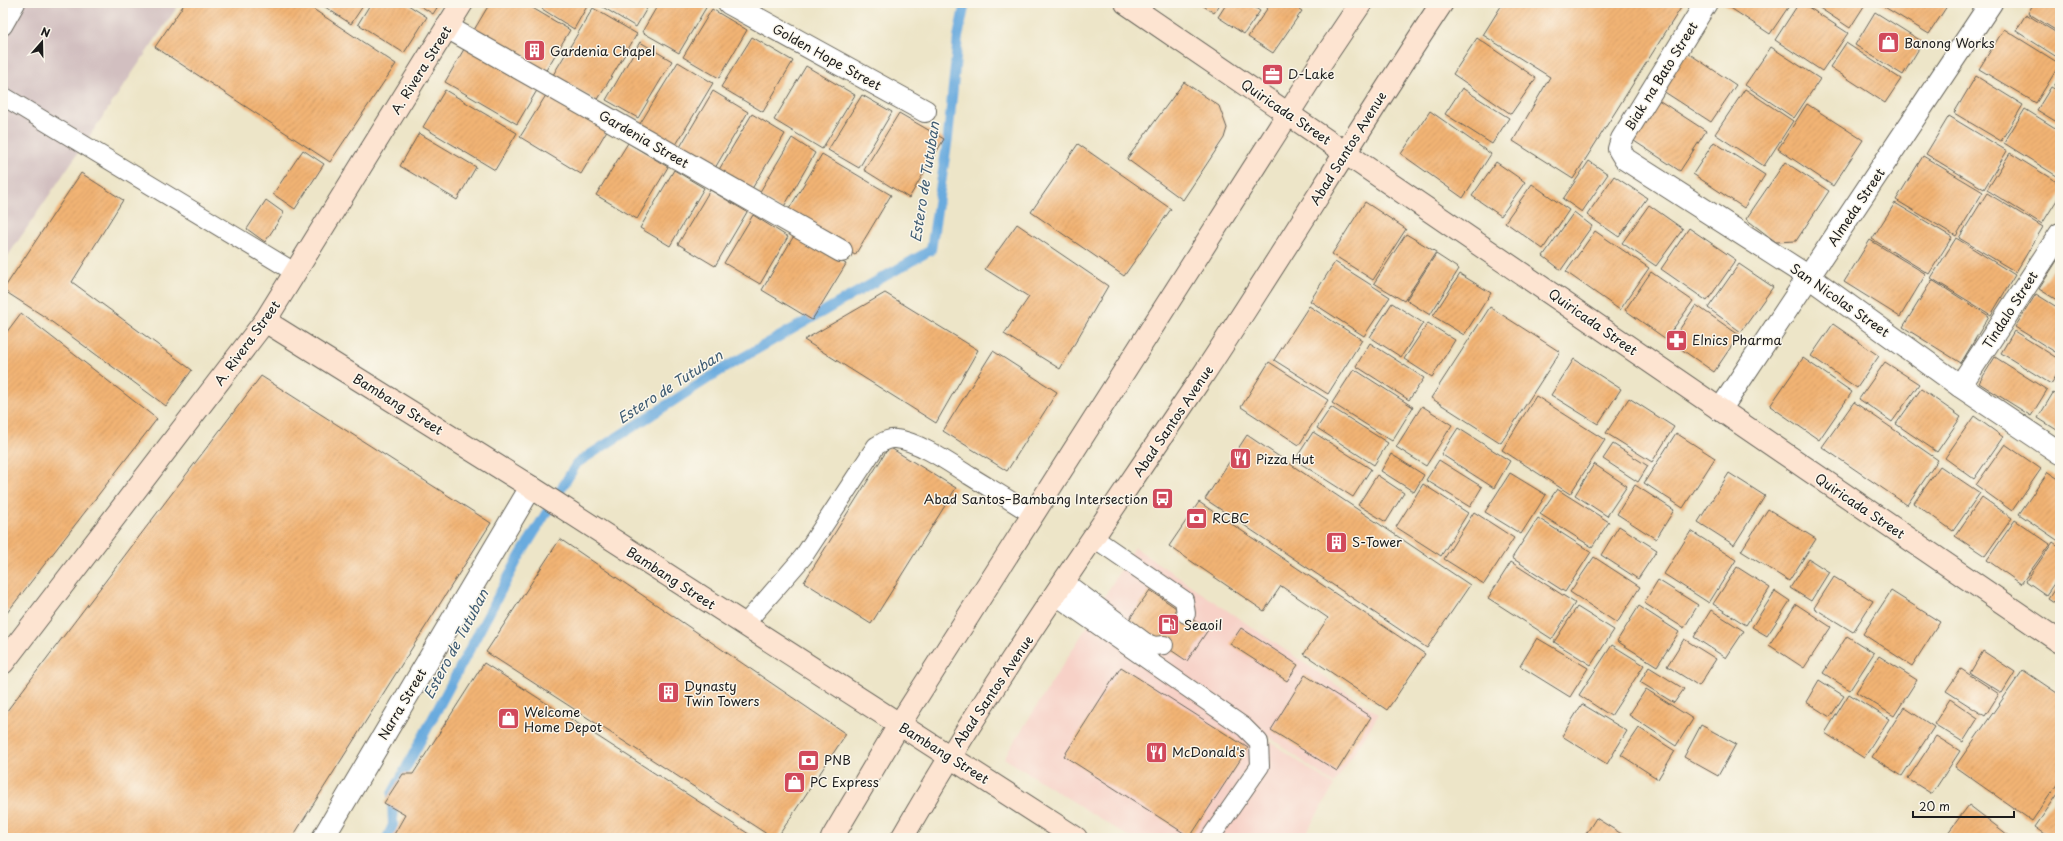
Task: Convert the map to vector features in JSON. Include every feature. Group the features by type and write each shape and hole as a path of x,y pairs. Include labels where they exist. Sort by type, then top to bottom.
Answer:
{"street":[{"name":"A. Rivera Street","path":"3,663 265,321 462,3"},
{"name":"Golden Hope Street","path":"729,3 925,111"},
{"name":"Quiricada Street","path":"1126,3 2060,642"},
{"path":"832,838 899,725 1289,115 1318,67 1361,3"},
{"name":"Abad Santos Avenue","path":"902,838 949,757 1213,360 1344,152 1442,3"},
{"name":"Biak na Bato Street","path":"1619,150 1622,139 1706,3"},
{"name":"Almeda Street","path":"1720,410 1991,3"},
{"name":"Gardenia Street","path":"447,27 841,251"},
{"name":"San Nicolas Street","path":"1619,150 1625,159 1809,277 1960,386 2060,453"},
{"name":"Tindalo Street","path":"1960,386 2060,234"},
{"name":"Bambang Street","path":"265,321 571,513 1076,838"},
{"name":"Narra Street","path":"323,838 539,493"}],"lane":[{"path":"3,26 16,3"},
{"path":"3,96 296,273"},
{"path":"744,625 803,557 876,446 887,439 896,439 909,443 933,454 993,489 1033,515"},
{"path":"1094,538 1184,600 1186,614"},
{"path":"1060,589 1145,642 1154,646 1164,645"},
{"path":"1060,589 1244,727 1259,742 1260,766 1210,838"}],"shaded area":[{"path":"3,3 180,3 3,263"},
{"path":"1134,547 1379,714 1334,784 1096,611"},
{"path":"1095,614 1246,725 1334,786 1303,838 1131,838 1004,758"}],"building":[{"path":"185,3 304,3 396,64 330,162 155,47"},
{"path":"319,3 365,3 351,24"},
{"path":"371,3 405,3 427,17 404,53 358,24"},
{"path":"416,3 440,3 433,14"},
{"name":"Gardenia Chapel","path":"490,3 524,3 570,30 545,72 474,30"},
{"path":"545,3 589,3 574,29 542,9"},
{"path":"596,3 650,3 636,27"},
{"path":"659,3 702,3 707,6 679,53 642,32"},
{"path":"1199,3 1221,3 1214,13"},
{"path":"1227,3 1248,3 1260,11 1244,34 1218,17"},
{"path":"1271,3 1290,3 1302,11 1273,53 1248,37"},
{"path":"1503,3 1684,3 1573,179 1513,141 1550,77 1483,35"},
{"path":"1723,3 1791,3 1770,34"},
{"path":"1799,3 1802,3 1848,33 1822,71 1775,40"},
{"path":"1812,3 1866,3 1850,28"},
{"path":"1878,3 1949,3 1929,34"},
{"path":"2034,3 2060,3 2060,33 2028,13"},
{"path":"593,8 637,34 597,101 553,75"},
{"path":"712,9 747,30 719,78 683,57"},
{"name":"Banong Works","path":"1875,12 1923,42 1903,75 1855,45"},
{"path":"2026,14 2060,35 2060,59 2016,31"},
{"path":"2004,29 2060,64 2036,103 1979,69"},
{"path":"752,37 793,61 763,112 721,87"},
{"path":"1477,38 1536,78 1511,114 1453,74"},
{"path":"640,42 672,61 638,118 606,100"},
{"path":"1846,43 1901,79 1885,103 1830,67"},
{"path":"467,44 539,87 517,124 445,82"},
{"path":"1771,47 1820,79 1794,118 1745,85"},
{"path":"1685,51 1736,85 1711,122 1660,89"},
{"path":"678,62 713,83 674,148 638,127"},
{"path":"806,66 855,95 822,149 774,120"},
{"path":"1976,76 2023,105 2001,141 1954,113"},
{"path":"2060,77 2060,90 2054,86"},
{"path":"1184,82 1219,106 1227,128 1224,138 1183,200 1127,159"},
{"path":"2051,87 2060,92 2060,124 2037,110"},
{"path":"1462,88 1509,118 1492,144 1445,114"},
{"path":"1745,89 1793,121 1764,166 1715,134"},
{"path":"445,90 517,133 495,170 423,127"},
{"path":"713,91 748,112 715,168 680,147"},
{"path":"548,92 609,127 581,174 520,137"},
{"path":"862,95 892,112 859,168 828,150"},
{"path":"1657,99 1706,131 1680,171 1631,139"},
{"path":"1807,104 1863,140 1833,186 1778,149"},
{"path":"2025,109 2060,131 2060,178 2004,143"},
{"path":"1430,111 1491,154 1463,198 1401,154"},
{"path":"899,113 944,139 909,198 864,170"},
{"path":"752,114 785,134 750,192 717,173"},
{"path":"1949,116 2007,151 1984,189 1926,154"},
{"path":"419,133 476,167 457,200 400,166"},
{"path":"792,138 815,153 782,210 758,195"},
{"path":"1714,142 1765,175 1744,208 1693,174"},
{"path":"628,143 668,167 637,219 596,195"},
{"path":"1078,144 1171,209 1124,276 1031,212"},
{"path":"303,150 324,164 295,209 273,194"},
{"path":"2010,153 2060,184 2060,195 2042,224 1987,190"},
{"path":"822,154 891,195 855,255 786,214"},
{"path":"1923,156 1983,192 1956,236 1896,200"},
{"path":"1589,161 1608,174 1582,212 1563,199"},
{"path":"1496,162 1525,182 1501,216 1472,196"},
{"path":"1785,162 1829,191 1796,241 1776,242 1746,219"},
{"path":"674,170 704,188 670,246 640,228"},
{"path":"81,173 123,200 72,282 192,370 166,406 45,317 3,290"},
{"path":"1614,176 1647,198 1619,237 1587,215"},
{"path":"1532,184 1569,210 1543,249 1505,222"},
{"path":"710,190 747,212 715,266 678,244"},
{"path":"1987,193 2043,227 2016,272 1959,238"},
{"path":"266,200 284,213 265,242 247,229"},
{"path":"1365,202 1406,229 1373,280 1332,254"},
{"path":"1895,203 1952,237 1929,274 1872,239"},
{"path":"1649,205 1683,229 1656,266 1622,243"},
{"path":"1574,212 1592,226 1561,270 1543,256"},
{"path":"753,215 788,237 760,284 724,263"},
{"path":"1017,224 1108,286 1060,369 1004,334 1029,297 985,269"},
{"path":"1689,228 1736,260 1707,301 1661,269"},
{"path":"1595,231 1649,268 1620,310 1566,272"},
{"path":"795,234 846,264 812,320 762,290"},
{"path":"1406,234 1436,252 1404,301 1374,283"},
{"path":"1956,238 2015,275 1991,315 1931,278"},
{"path":"1870,240 1926,274 1900,317 1844,282"},
{"path":"1436,254 1459,269 1430,315 1406,300"},
{"path":"2060,256 2060,302 2039,289"},
{"path":"1335,262 1390,297 1364,336 1310,301"},
{"path":"1739,264 1773,287 1741,332 1708,308"},
{"path":"1651,272 1693,301 1666,339 1625,310"},
{"path":"1460,274 1491,293 1464,335 1433,316"},
{"path":"1932,280 1989,316 1961,363 1903,327"},
{"path":"885,293 978,350 936,423 804,340"},
{"path":"2036,294 2060,309 2060,355 2015,327"},
{"path":"1392,303 1423,323 1401,357 1370,337"},
{"path":"1696,305 1739,335 1714,372 1671,342"},
{"path":"1309,306 1362,340 1328,394 1274,360"},
{"path":"1490,307 1560,352 1501,443 1431,398"},
{"path":"21,313 157,419 3,618 3,337"},
{"path":"1428,323 1455,340 1432,377 1404,359"},
{"path":"1833,324 1879,356 1857,388 1811,356"},
{"path":"2014,331 2060,360 2060,370 2051,384 2001,353"},
{"path":"1370,343 1424,378 1409,400 1356,366"},
{"path":"993,351 1057,392 1007,471 943,431"},
{"path":"1995,357 2047,390 2031,416 1979,383"},
{"path":"1803,358 1852,392 1819,440 1770,406"},
{"path":"1574,359 1621,389 1598,424 1551,395"},
{"path":"1269,362 1328,400 1299,445 1241,407"},
{"path":"1885,362 1919,384 1892,422 1859,399"},
{"path":"1354,369 1413,407 1392,441 1332,403"},
{"path":"261,376 491,523 292,838 3,838 3,716"},
{"path":"1921,389 1961,417 1937,452 1896,424"},
{"path":"2053,393 2060,397 2060,432 2038,418"},
{"path":"1536,396 1605,440 1570,494 1502,450"},
{"path":"1629,398 1674,427 1652,462 1606,433"},
{"path":"1854,402 1938,460 1907,505 1822,447"},
{"path":"1422,406 1452,425 1426,466 1396,447"},
{"path":"1331,407 1388,443 1374,465 1317,428"},
{"path":"1974,416 2003,437 1974,479 1945,458"},
{"path":"1458,428 1510,461 1494,488 1441,454"},
{"path":"1313,432 1371,469 1353,497 1295,460"},
{"path":"1676,433 1715,458 1683,508 1644,483"},
{"name":"S-Tower","path":"1247,435 1470,585 1427,648 1205,499"},
{"path":"1613,444 1648,466 1638,482 1603,459"},
{"path":"2005,444 2041,469 2012,511 1976,485"},
{"path":"889,447 956,488 871,624 804,582"},
{"path":"1391,454 1424,475 1414,492 1381,471"},
{"path":"1439,460 1482,487 1470,507 1426,480"},
{"path":"1594,464 1627,486 1607,516 1575,495"},
{"path":"1940,466 1980,493 1953,531 1914,503"},
{"path":"2048,472 2060,480 2060,542 2019,514"},
{"path":"1510,473 1546,495 1521,534 1485,512"},
{"path":"1729,473 1765,496 1734,545 1698,522"},
{"path":"1377,475 1404,493 1386,522 1358,505"},
{"path":"1423,484 1468,513 1441,556 1396,527"},
{"path":"1635,485 1674,510 1656,539 1617,514"},
{"path":"1557,489 1609,522 1592,547 1540,514"},
{"path":"1982,497 2012,518 1985,556 1955,536"},
{"path":"1199,502 1425,654 1387,710 1304,654 1328,618 1281,586 1264,611 1169,546"},
{"path":"1768,509 1816,539 1789,581 1741,551"},
{"path":"1474,512 1514,538 1484,584 1444,559"},
{"path":"1538,518 1591,552 1565,592 1512,558"},
{"path":"2015,520 2050,544 2021,584 1987,560"},
{"path":"1619,526 1657,550 1638,579 1601,555"},
{"path":"1691,531 1736,560 1709,603 1664,574"},
{"name":"Dynasty Twin Towers","path":"560,539 846,734 777,838 773,838 486,652"},
{"path":"2053,542 2060,547 2060,575 2046,595 2026,581"},
{"path":"1594,557 1640,587 1617,623 1570,592"},
{"path":"1809,559 1829,572 1811,601 1790,588"},
{"path":"1511,562 1575,603 1552,639 1488,598"},
{"path":"1737,567 1770,588 1746,625 1713,604"},
{"path":"1834,577 1873,601 1853,632 1814,608"},
{"path":"1658,580 1698,605 1684,628 1644,603"},
{"path":"2060,581 2060,607 2048,599"},
{"name":"Seaoil","path":"1150,590 1208,630 1187,661 1128,621"},
{"path":"1775,591 1790,601 1767,636 1752,627"},
{"path":"1891,591 1940,622 1912,666 1863,634"},
{"path":"1796,604 1831,627 1804,668 1769,645"},
{"path":"1639,606 1679,632 1657,666 1617,641"},
{"path":"1577,607 1614,630 1591,665 1554,642"},
{"path":"1711,610 1744,631 1726,658 1694,637"},
{"path":"1241,628 1298,665 1287,681 1230,644"},
{"path":"1847,636 1874,653 1850,690 1823,673"},
{"path":"1537,638 1588,668 1570,697 1520,666"},
{"path":"1684,639 1716,659 1699,686 1667,666"},
{"path":"1612,645 1644,665 1611,716 1579,695"},
{"path":"1983,651 2015,672 2002,693 1970,673"},
{"path":"1879,656 1917,680 1894,716 1856,692"},
{"name":"Welcome Home Depot","path":"484,663 755,838 392,838 405,815 384,803 403,774 413,774"},
{"name":"McDonald's","path":"1121,667 1248,748 1190,837 1064,756"},
{"path":"1649,667 1684,689 1674,703 1640,682"},
{"path":"1961,669 1999,694 1985,716 1946,691"},
{"path":"2023,670 2060,695 2060,780 2032,821 1955,767"},
{"path":"1305,675 1371,717 1337,771 1271,730"},
{"path":"1819,680 1844,696 1830,717 1806,702"},
{"path":"1646,689 1693,719 1676,746 1629,715"},
{"path":"1849,694 1889,719 1864,758 1825,733"},
{"path":"1950,699 1978,718 1963,742 1934,724"},
{"path":"1582,704 1627,731 1607,764 1562,736"},
{"path":"1904,707 1934,727 1902,776 1872,757"},
{"path":"1701,725 1736,744 1718,776 1684,757"},
{"path":"1639,728 1675,751 1658,779 1621,755"},
{"path":"1936,736 1960,751 1932,794 1908,779"},
{"path":"2060,791 2060,838 2051,838 2035,827"},
{"path":"1969,805 2012,838 1944,838"},
{"path":"1596,818 1628,838 1584,837"}],"waterway":[{"name":"Estero de Tutuban","path":"387,838 393,825 392,794 518,559 577,463 726,367 931,250 948,137 958,37 965,3"}],"place":[{"name":"Banong Works","path":"1889,43"},
{"name":"Gardenia Chapel","path":"534,51"},
{"name":"D-Lake","path":"1273,74"},
{"name":"Elnics Pharma","path":"1677,340"},
{"name":"Pizza Hut","path":"1240,459"},
{"name":"Abad Santos–Bambang Intersection","path":"1163,499"},
{"name":"RCBC","path":"1197,518"},
{"name":"S-Tower","path":"1337,542"},
{"name":"Seaoil","path":"1168,625"},
{"name":"Dynasty Twin Towers","path":"668,693"},
{"name":"Welcome Home Depot","path":"509,719"},
{"name":"McDonald's","path":"1156,752"},
{"name":"PNB","path":"808,760"},
{"name":"PC Express","path":"795,782"}]}
